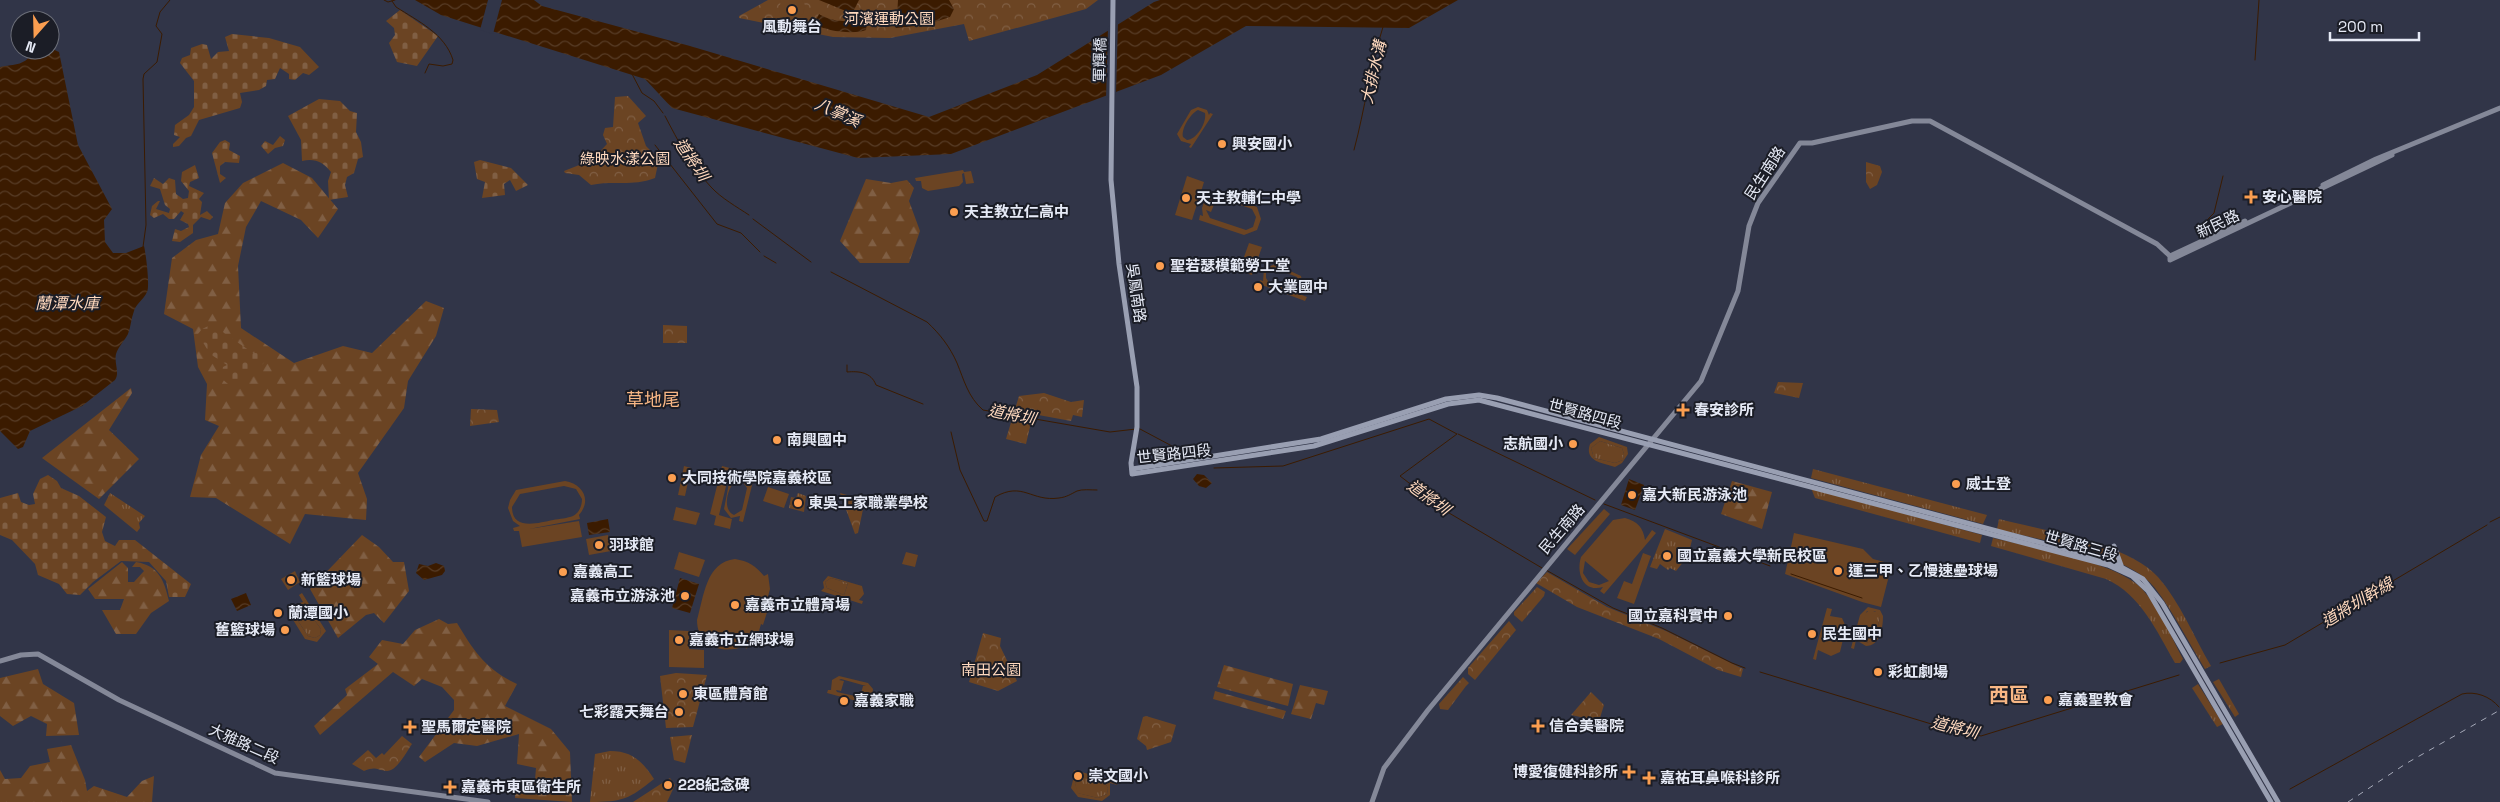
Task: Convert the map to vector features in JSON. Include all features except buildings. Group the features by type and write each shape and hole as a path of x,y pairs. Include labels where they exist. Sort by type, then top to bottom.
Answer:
{"main road":[{"name":"軍輝橋","path":"1111,120 1113,0"},
{"path":"2392,155 2500,108"},
{"name":"吳鳳南路","path":"1111,120 1111,193 1136,380 1137,429 1132,469"},
{"name":"民生南路","path":"1372,802 1384,768 1542,571 1701,381 1738,291 1749,226 1758,203 1800,143 1812,143 1912,121 1930,121 2157,244 2170,258"},
{"name":"新民路","path":"2170,258 2392,155"},
{"name":"新民路","path":"2170,258 2362,166 2392,155"},
{"name":"世賢路四段","path":"1469,395 1497,398 1802,481 1650,444 1501,404 1474,399 1448,404 1337,441 1314,446 1136,474 1132,474 1132,469 1321,439 1433,403 1469,395"},
{"name":"世賢路三段","path":"1802,481 2121,565 2143,579 2162,603 2279,802"},
{"name":"世賢路三段","path":"1802,481 2108,565 2132,576 2144,587 2158,606 2270,800"},
{"path":"2114,546 2121,565"},
{"name":"大雅路二段","path":"0,661 20,655 38,654 121,700 275,773 488,802"}],"green space":[{"name":"河濱運動公園","path":"768,0 1098,0 1086,9 969,41 964,24 890,38 833,37 739,18 739,16"},
{"name":"風動舞台","path":"781,0 802,0 805,5 803,14 793,20 784,18 779,11"},
{"path":"400,10 438,36 417,66 397,62 389,43 395,35 394,28 386,21"},
{"path":"232,34 269,38 300,47 319,67 309,75 303,73 295,80 289,79 289,74 280,68 275,79 267,80 266,86 259,90 240,93 242,102 240,108 199,120 191,136 186,138 179,146 173,147 173,144 180,137 174,135 175,125 189,115 194,107 194,81 180,63 182,58 190,55 191,48 202,44 207,45 211,59 218,52 229,51 225,37"},
{"name":"綠映水漾公園","path":"628,96 646,116 638,123 646,146 659,159 655,178 631,183 591,185 579,175 565,173 564,171 592,160 607,144 603,135 605,128 613,127 615,97"},
{"path":"319,99 340,101 350,111 357,113 356,132 361,142 363,157 358,159 354,173 347,177 345,185 348,197 329,200 328,181 331,172 318,162 311,160 302,161 301,140 288,116"},
{"path":"1198,107 1207,110 1209,115 1210,113 1213,114 1191,148 1189,147 1191,144 1181,141 1177,134 1191,110","holes":["1198,110 1205,113 1203,126 1197,134 1187,140 1183,137 1185,126 1192,115"]},
{"path":"280,136 285,140 283,146 275,148 268,154 261,146 265,141 273,145"},
{"path":"225,140 230,143 229,150 240,156 239,163 225,162 220,166 220,174 226,178 220,183 212,153 220,142"},
{"path":"480,160 511,168 528,185 516,191 510,180 504,184 505,195 482,198 485,182 477,179 474,162"},
{"path":"1866,162 1880,166 1882,172 1877,185 1870,189 1866,182"},
{"path":"283,163 312,178 338,209 318,238 301,220 261,201 246,227 238,266 241,328 294,363 343,346 372,353 426,301 444,308 436,336 408,381 404,408 358,473 367,499 366,520 305,514 290,544 216,498 190,497 201,455 219,426 205,420 207,384 198,367 193,329 164,314 172,258 196,240 218,234 225,203 243,183"},
{"path":"195,165 199,178 190,182 189,186 204,193 199,199 202,202 200,215 207,211 213,217 210,220 201,217 193,225 193,233 180,242 172,241 175,229 181,231 189,227 188,224 180,220 184,213 181,211 174,219 169,219 163,214 154,218 150,215 152,206 158,201 160,201 156,209 169,213 170,209 165,205 160,189 150,186 154,178 163,184 169,178 175,180 176,194 183,199 188,198 189,191 181,181 182,172"},
{"path":"963,170 964,172 971,171 974,183 966,184 964,173 962,174 963,182 959,186 928,191 922,188 921,181 916,181 915,178"},
{"path":"1187,176 1204,182 1192,220 1175,215"},
{"path":"866,179 891,183 907,180 914,188 909,201 920,231 909,263 860,263 840,241"},
{"path":"1217,193 1257,207 1261,219 1257,230 1244,235 1199,220 1200,215 1203,216 1202,208 1205,199","holes":["1217,197 1252,209 1256,217 1253,227 1246,230 1210,218 1206,210 1211,212 1215,202 1210,200"]},
{"path":"1249,243 1262,247 1252,275 1239,271"},
{"path":"1275,264 1301,276 1303,287 1297,293 1307,297 1305,301 1259,284 1260,280 1263,281 1264,269","holes":["1274,268 1297,277 1300,284 1298,289 1292,291 1269,283 1266,273"]},
{"path":"215,323 224,333 253,353 269,354 257,369 229,385 220,377 223,367 227,365 210,354 198,334 202,329"},
{"path":"663,325 687,326 687,343 663,343"},
{"path":"1778,382 1803,383 1799,398 1774,393"},
{"path":"131,388 132,393 109,430 139,459 99,499 42,458"},
{"path":"1044,393 1071,402 1084,400 1082,417 1073,415 1071,421 1033,414 1026,444 1006,439 1019,396"},
{"path":"471,409 497,410 499,422 470,426"},
{"path":"1599,437 1627,447 1628,454 1622,463 1615,467 1592,458 1589,450 1590,444","holes":["1600,441 1622,448 1623,460 1615,463 1594,458 1591,448"]},
{"path":"1600,441 1622,448 1623,460 1615,463 1594,458 1591,448"},
{"path":"684,466 691,468 685,496 678,495"},
{"path":"722,466 749,473 748,478 744,478 748,481 751,472 755,473 743,522 739,521 740,516 731,518 724,509 729,483 738,476 729,474 719,515 732,519 730,529 714,525 716,516 710,514","holes":["736,480 742,481 747,488 742,510 734,515 728,509 728,493"]},
{"path":"1813,469 1987,515 1983,524 1811,478"},
{"path":"48,475 57,481 61,488 79,496 106,517 102,532 105,541 115,546 119,540 135,540 191,584 185,597 169,597 166,581 149,562 121,561 93,582 80,595 67,594 59,584 38,575 35,564 12,540 0,535 0,498 18,493 21,502 29,505 35,504 33,494 40,479"},
{"path":"565,481 577,485 584,493 585,498 585,504 579,515 580,519 529,529 579,521 582,537 522,547 519,531 514,531 513,528 520,526 513,521 508,508 516,490","holes":["564,486 576,489 582,502 581,507 573,516 527,524 516,520 513,515 512,507 520,494"]},
{"path":"1732,481 1772,492 1762,529 1721,514"},
{"path":"768,487 789,494 784,508 763,501"},
{"path":"1811,488 1982,535 1980,543 1815,498"},
{"path":"110,493 145,516 139,523 140,528 137,532 104,505"},
{"path":"798,493 806,496 804,512 789,508 791,497 796,498"},
{"path":"840,493 865,500 858,533 855,534"},
{"path":"676,507 700,513 696,525 673,520"},
{"path":"1604,509 1610,514 1575,555 1567,549"},
{"path":"1625,518 1633,521 1641,528 1645,540 1652,530 1656,533 1604,594 1600,591 1603,587 1590,587 1586,584 1580,575 1580,563 1581,557 1613,520","holes":["1585,561 1609,581 1599,585 1589,582 1583,573"]},
{"path":"1999,519 2084,539 2106,546 2144,565 2158,577 2173,597 2211,666 2205,669 2162,598 2155,588 2142,576 2125,565 2104,557 2059,543 1997,529"},
{"path":"1665,529 1692,540 1688,556 1676,571 1670,568 1668,570 1660,564 1657,569 1650,567"},
{"name":"運三甲、乙慢速壘球場","path":"1794,533 1863,549 1873,559 1892,564 1881,607 1785,574"},
{"path":"362,535 379,547 393,562 404,562 409,591 384,623 374,613 366,615 338,638 310,589"},
{"name":"羽球館","path":"608,535 611,551 589,555 586,539"},
{"path":"1993,538 2073,557 2095,564 2131,580 2143,590 2155,606 2183,659 2180,663 2175,663 2154,626 2138,604 2118,586 2106,579 1991,546"},
{"path":"679,552 705,560 699,577 674,569"},
{"path":"906,552 918,555 915,567 902,564"},
{"path":"1643,553 1651,556 1634,604 1617,598 1624,581 1632,584"},
{"name":"嘉義市立體育場","path":"735,559 751,564 764,576 768,574 770,589 766,604 769,606 757,638 746,649 745,646 728,650 720,649 706,642 701,637 697,620 704,591 712,573 725,561"},
{"path":"122,562 128,568 128,582 134,582 144,571 140,567 132,567 136,562 144,564 155,571 162,580 169,601 151,613 136,634 116,634 102,610 120,610 124,599 95,599 88,589"},
{"name":"新籃球場","path":"295,571 300,582 288,590 281,579"},
{"path":"1547,572 1607,607 1666,631 1743,669 1741,677 1718,670 1659,639 1577,607 1536,583"},
{"path":"828,576 862,586 864,594 859,600 863,601 862,604 821,591 824,588 823,582","holes":["831,578 848,583 844,595 827,588 825,582"]},
{"path":"831,578 848,583 844,595 827,588 825,582"},
{"path":"1537,587 1545,592 1544,596 1522,622 1514,615 1514,612"},
{"path":"302,593 326,631 317,642 305,639 290,615 292,605 303,602 299,595","holes":["304,606 321,629 320,635 315,638 308,636 294,615 295,608"]},
{"path":"304,606 321,629 320,635 315,638 308,636 294,615 295,608"},
{"path":"1868,607 1880,610 1883,616 1882,626 1880,636 1875,643 1866,646 1856,640 1854,649 1851,648 1860,615","holes":["1867,611 1875,611 1880,618 1875,638 1867,643 1858,636"]},
{"path":"1827,608 1832,609 1830,616 1842,618 1846,627 1840,652 1831,656 1818,650 1816,660 1813,659"},
{"path":"1869,610 1877,612 1880,618 1874,637 1865,643 1858,636 1864,615"},
{"path":"439,619 448,624 457,623 481,658 497,672 517,684 505,706 551,729 570,752 572,802 515,798 516,779 535,780 536,768 517,764 519,734 477,746 454,743 425,762 419,757 454,710 454,700 442,687 422,679 414,686 393,672 320,735 314,726 347,695 345,689 378,664 369,657 382,640 403,644 415,630"},
{"path":"1509,621 1516,630 1475,680 1468,674 1468,668"},
{"name":"嘉義市立網球場","path":"669,630 689,631 689,649 704,650 704,668 669,667"},
{"name":"南田公園","path":"983,633 1001,638 1000,646 1017,681 998,691 969,682"},
{"path":"1224,665 1293,684 1288,706 1217,687"},
{"path":"38,669 43,684 74,703 79,735 46,736 47,724 31,716 13,726 0,716 0,678"},
{"path":"676,673 707,675 693,727 666,728 660,676"},
{"path":"839,676 868,683 873,689 872,697 868,701 872,702 871,705 827,693 828,690 831,690 832,680","holes":["841,679 866,686 863,686 860,697 864,698 837,692 836,690 841,691 844,681 839,680"]},
{"path":"1463,677 1469,683 1448,710 1440,709 1439,704"},
{"path":"2219,679 2239,714 2235,717 2213,682"},
{"path":"2198,684 2223,724 2217,727 2192,688"},
{"path":"1300,685 1328,691 1324,705 1316,703 1311,719 1291,714"},
{"path":"1215,691 1286,711 1283,719 1213,699"},
{"path":"1591,692 1604,705 1599,721 1571,715"},
{"path":"1146,716 1176,725 1171,742 1147,750 1146,746 1137,739 1143,717"},
{"path":"692,735 685,763 674,760 670,737"},
{"path":"402,736 412,744 405,756 391,770 374,769 364,771 352,764 368,750 376,758 382,753 384,755"},
{"path":"71,745 85,780 87,791 94,786 127,797 142,781 154,776 152,802 0,802 0,770 5,779 21,778 30,766 50,762 47,749"},
{"path":"618,751 636,758 654,779 625,798 590,802 595,754"},
{"path":"1074,770 1118,782 1117,785 1110,783 1110,795 1102,801 1078,797 1071,788 1073,780 1077,775 1073,774","holes":["1082,777 1104,782 1108,788 1107,794 1098,798 1078,793 1075,783"]},
{"path":"1084,777 1104,782 1108,788 1107,794 1098,798 1077,793 1075,783"},
{"path":"670,778 675,785 667,802 633,802"}],"water":[{"name":"八掌溪","path":"415,0 534,0 542,6 690,46 929,117 1037,75 1160,0 1458,0 1409,28 1246,26 1161,75 951,154 858,158 672,108 645,79 441,15"},
{"path":"819,0 859,0 854,10 848,12"},
{"path":"898,0 949,0 954,9 950,17 925,25 896,28 894,24 897,17"},
{"path":"819,14 841,21 863,18 867,22 866,30 840,32 825,29 814,24"},
{"name":"蘭潭水庫","path":"60,57 78,145 112,209 104,220 105,242 113,253 126,253 144,246 148,289 146,295 135,308 128,334 116,354 117,374 115,380 82,406 30,431 23,447 18,449 0,431 0,67 26,60 60,60"},
{"path":"1197,474 1204,475 1212,483 1206,488 1199,486 1193,479"},
{"name":"嘉大新民游泳池","path":"1629,479 1644,485 1635,510 1621,505"},
{"path":"608,519 610,532 589,535 587,523"},
{"path":"436,563 444,566 445,571 442,575 424,580 416,573 419,564 428,566"},
{"name":"嘉義市立游泳池","path":"680,578 699,584 690,613 672,608"},
{"path":"246,593 251,605 237,611 231,599"}],"pier":[{"path":"488,0 502,0 493,34 480,30"},
{"path":"1118,21 1116,94 1106,98 1108,27"}],"waterway":[{"path":"143,247 146,225 143,79 144,74 157,62 162,34 156,26 160,12 170,0"},
{"path":"384,0 388,2 395,0"},
{"path":"2255,60 2259,0"},
{"path":"392,1 396,7 437,35 449,51 453,60 452,64 443,66 429,64 425,73"},
{"name":"大排水溝","path":"1354,150 1383,27"},
{"name":"道將圳","path":"632,74 642,93 654,101 663,113"},
{"name":"道將圳","path":"665,116 697,171 719,195 749,215"},
{"path":"655,145 717,224 741,233 760,252"},
{"path":"2203,236 2206,221 2214,213 2223,176"},
{"name":"道將圳","path":"753,219 811,262"},
{"path":"764,256 776,263"},
{"name":"道將圳","path":"831,272 927,322 948,346 970,394 983,410 1110,432 1136,429"},
{"path":"847,365 847,372 864,373 871,377 876,385 923,404"},
{"name":"道將圳","path":"1214,468 1283,466 1429,419 1457,434 1400,476 1444,510 1542,568"},
{"name":"道將圳","path":"1140,429 1187,454"},
{"path":"951,432 960,470 984,521 987,521 995,497 1005,493 1020,491 1041,497 1059,498 1079,490 1097,490"},
{"path":"1458,434 1595,500"},
{"path":"1604,504 1770,566"},
{"name":"道將圳幹線","path":"2490,522 2500,517"},
{"name":"道將圳幹線","path":"2220,663 2285,645 2487,525"},
{"name":"道將圳","path":"1546,570 1613,608 1662,628 1745,668"},
{"path":"1791,574 1862,598"},
{"name":"道將圳","path":"1760,672 1938,726 1981,736 2179,675"},
{"path":"2290,789 2462,694 2482,695 2499,707"}],"railway":[{"path":"2348,802 2407,763 2500,710"}],"place":[{"name":"風動舞台","path":"792,10"},
{"name":"興安國小","path":"1222,144"},
{"name":"安心醫院","path":"2251,197"},
{"name":"天主教輔仁中學","path":"1186,198"},
{"name":"天主教立仁高中","path":"954,212"},
{"name":"聖若瑟模範勞工堂","path":"1160,266"},
{"name":"大業國中","path":"1258,287"},
{"name":"春安診所","path":"1683,410"},
{"name":"南興國中","path":"777,440"},
{"name":"志航國小","path":"1573,444"},
{"name":"大同技術學院嘉義校區","path":"672,478"},
{"name":"威士登","path":"1956,484"},
{"name":"嘉大新民游泳池","path":"1632,495"},
{"name":"東吳工家職業學校","path":"798,503"},
{"name":"羽球館","path":"599,545"},
{"name":"國立嘉義大學新民校區","path":"1667,556"},
{"name":"運三甲、乙慢速壘球場","path":"1838,571"},
{"name":"嘉義高工","path":"563,572"},
{"name":"新籃球場","path":"291,580"},
{"name":"嘉義市立游泳池","path":"685,596"},
{"name":"嘉義市立體育場","path":"735,605"},
{"name":"蘭潭國小","path":"278,613"},
{"name":"國立嘉科實中","path":"1728,616"},
{"name":"舊籃球場","path":"285,630"},
{"name":"民生國中","path":"1812,634"},
{"name":"嘉義市立網球場","path":"679,640"},
{"name":"彩虹劇場","path":"1878,672"},
{"name":"東區體育館","path":"683,694"},
{"name":"嘉義聖教會","path":"2048,700"},
{"name":"嘉義家職","path":"844,701"},
{"name":"七彩露天舞台","path":"679,712"},
{"name":"信合美醫院","path":"1538,726"},
{"name":"聖馬爾定醫院","path":"410,727"},
{"name":"博愛復健科診所","path":"1629,772"},
{"name":"崇文國小","path":"1078,776"},
{"name":"嘉祐耳鼻喉科診所","path":"1649,778"},
{"name":"228紀念碑","path":"668,785"},
{"name":"嘉義市東區衛生所","path":"450,787"}],"district":[{"name":"草地尾","path":"653,400"},
{"name":"西區","path":"2009,695"}]}
